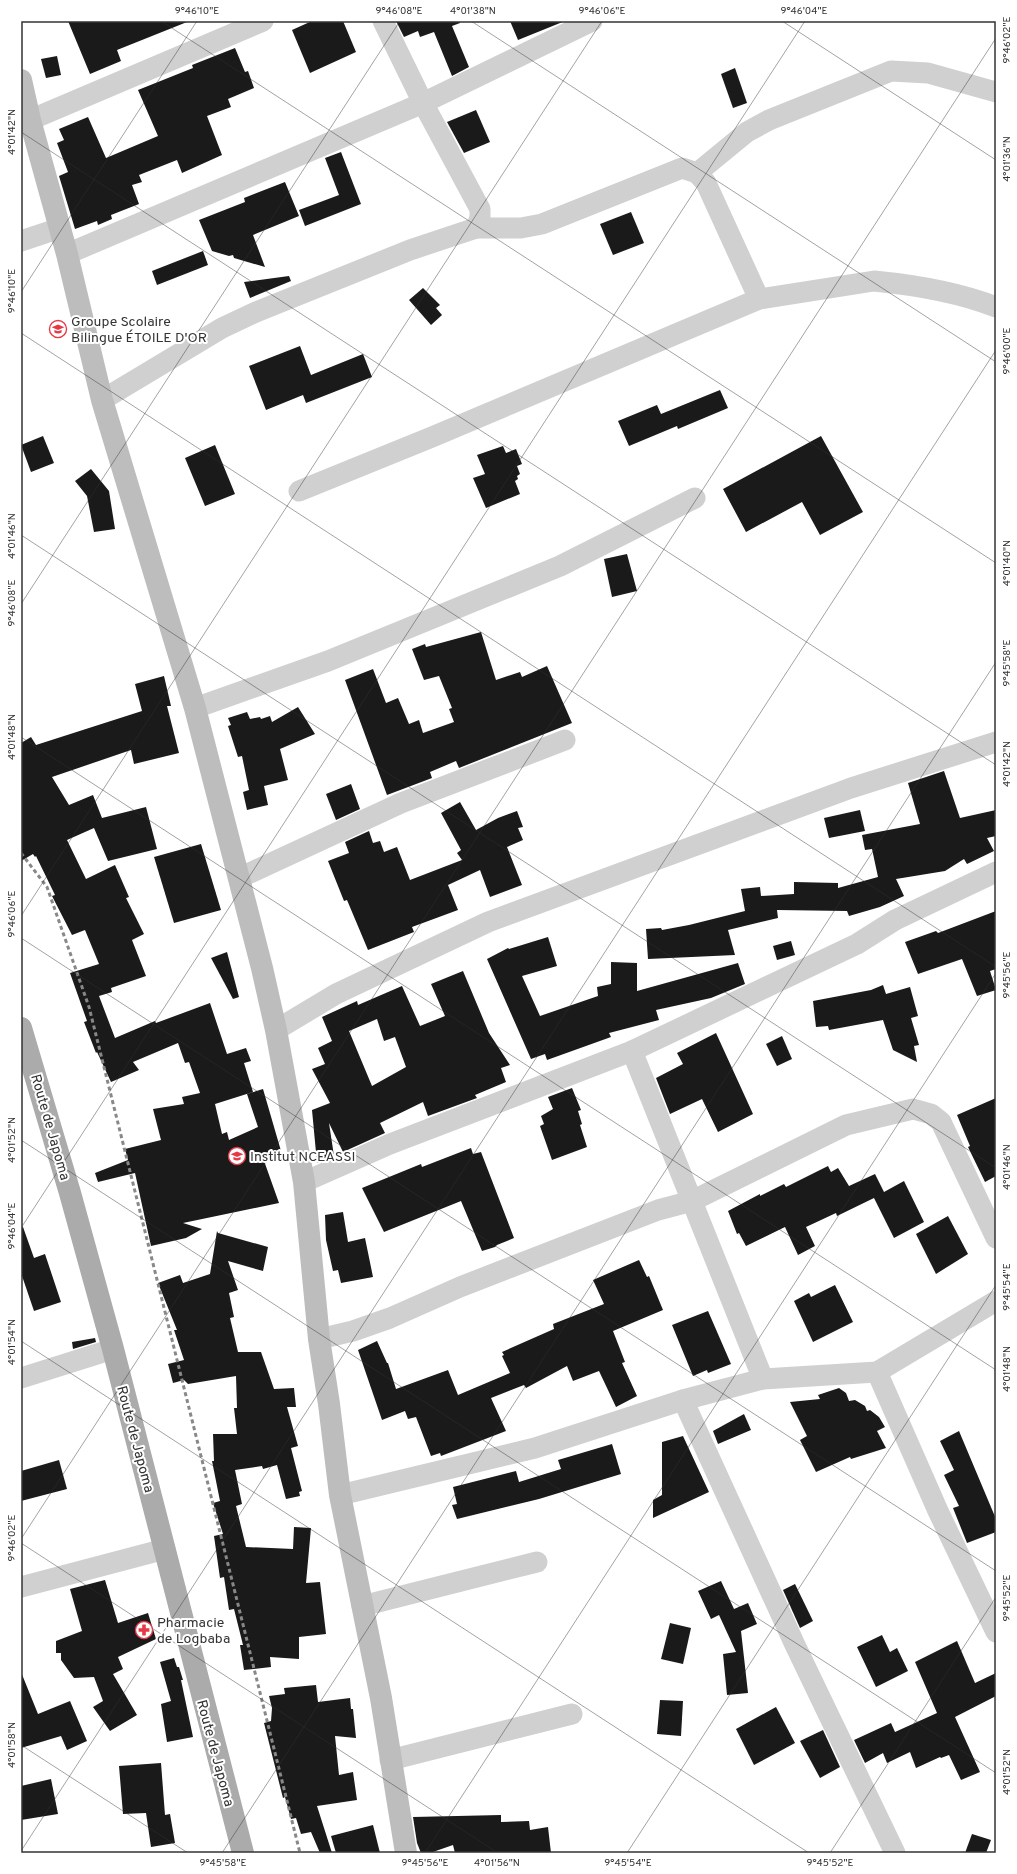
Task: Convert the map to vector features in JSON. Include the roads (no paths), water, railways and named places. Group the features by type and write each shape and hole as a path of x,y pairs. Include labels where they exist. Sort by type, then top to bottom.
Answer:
{"main road":[{"path":"21,80 30,120 67,254 102,400 195,708 262,968 276,1030 304,1182 318,1340 329,1404 340,1494 381,1698 406,1853"},
{"name":"Route de Japoma","path":"21,1028 68,1186 113,1349 165,1549 187,1641 243,1853"}],"street":[{"path":"30,120 263,21"},
{"path":"383,21 423,103 480,209 480,218 476,228"},
{"path":"67,254 423,103 592,21"},
{"path":"697,173 747,132 769,120 891,71 928,73 996,92"},
{"path":"102,400 222,328 256,312 410,250 476,228 521,228 542,224 682,168 697,173 706,182 759,299"},
{"path":"21,241 60,228"},
{"path":"299,491 432,437 759,299 874,281 971,297 996,307"},
{"path":"195,708 321,664 560,566 695,498"},
{"path":"239,878 401,803 565,740"},
{"path":"276,1030 336,994 488,922 851,788 996,742"},
{"path":"304,1182 390,1144 632,1051 857,944 896,920 996,872"},
{"path":"632,1051 763,1379"},
{"path":"318,1340 354,1331 390,1318 460,1287 658,1210 692,1201 846,1125 913,1109 931,1114 941,1122 996,1238"},
{"path":"340,1494 535,1448 683,1400 763,1379 877,1372 996,1301"},
{"path":"21,1378 113,1349"},
{"path":"877,1372 938,1511 996,1632"},
{"path":"683,1400 795,1646 895,1852"},
{"path":"21,1587 165,1549"},
{"path":"362,1606 538,1562"},
{"path":"390,1760 572,1714"}],"railway":[{"path":"21,853 47,887 89,1007 300,1853"}],"place":[{"name":"Groupe Scolaire Bilingue ÉTOILE D'OR","path":"58,329"},
{"name":"Institut NCEASSI","path":"237,1156"},
{"name":"Pharmacie de Logbaba","path":"144,1630"}]}
